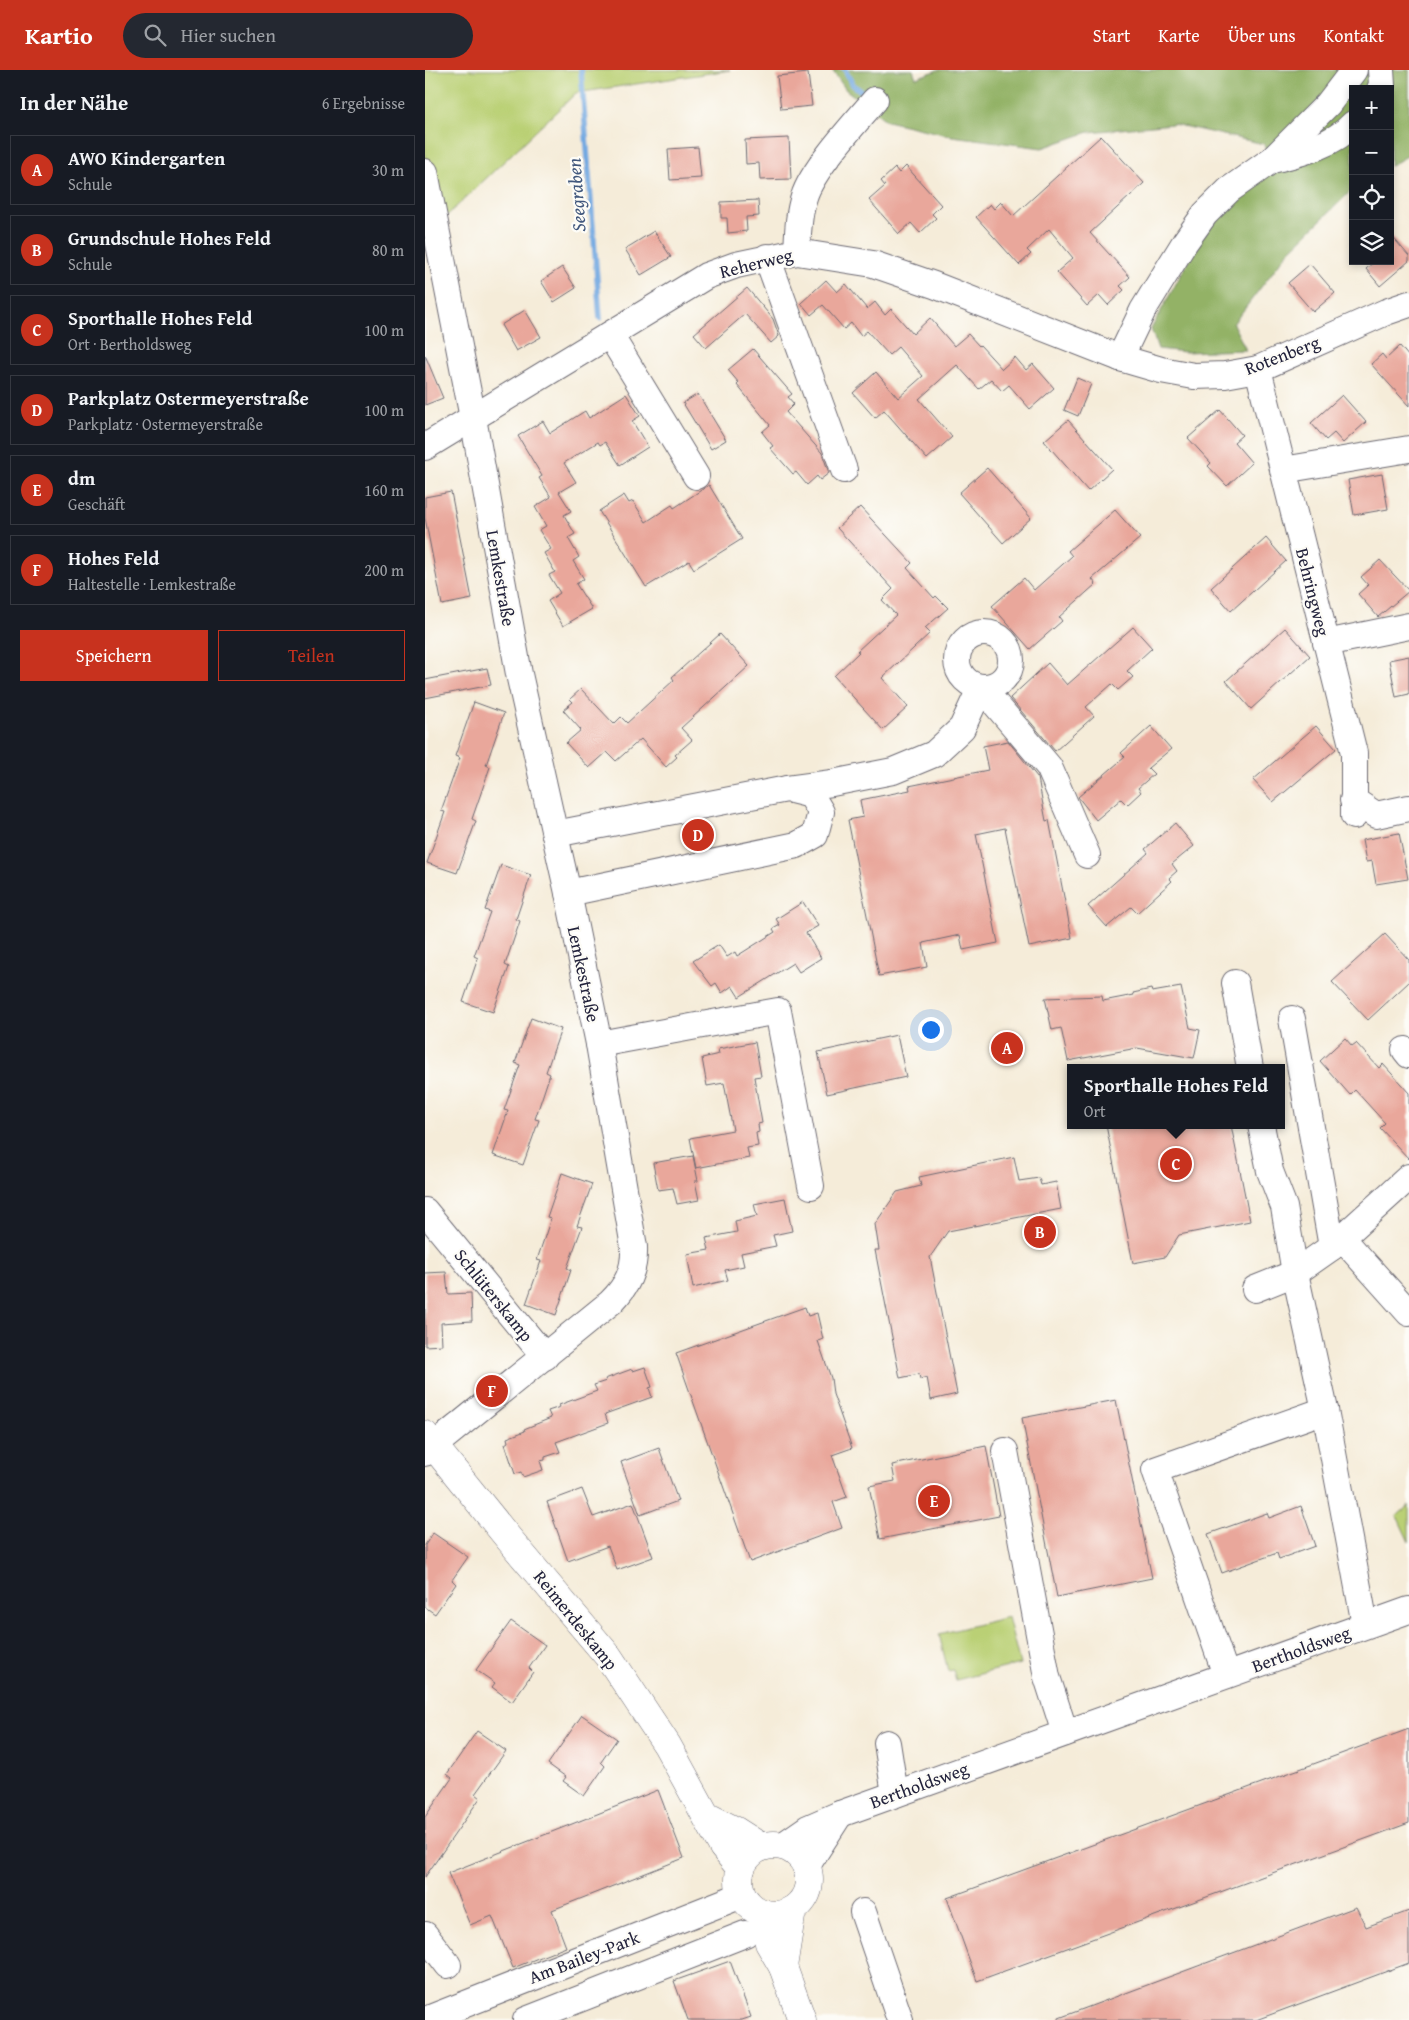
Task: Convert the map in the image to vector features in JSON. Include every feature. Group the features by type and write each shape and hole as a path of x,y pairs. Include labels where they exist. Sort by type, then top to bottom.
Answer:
{"main road":[{"name":"Reimerdeskamp","path":"428,1445 608,1656 667,1744 741,1882"},
{"path":"708,1818 771,1847 798,1854 809,1875 807,1891 799,1904 792,1910 777,1915 763,1913 751,1906 741,1882 749,1855 771,1847"},
{"path":"783,1967 792,1910"},
{"path":"763,1913 769,1943 783,1967 803,2020"}],"street":[{"path":"1120,358 1143,310 1185,242 1205,214 1229,190 1273,159 1328,104 1354,70"},
{"path":"1381,70 1382,85"},
{"path":"797,252 798,225 804,196 819,168 875,100"},
{"path":"1273,159 1296,154 1321,144 1349,128"},
{"path":"425,172 431,229 473,418"},
{"name":"Reherweg","path":"425,447 706,276 736,265 797,252 873,264 934,285 1120,358"},
{"path":"767,257 843,470"},
{"name":"Rotenberg","path":"1120,358 1161,370 1194,376 1225,375 1258,368 1386,312 1409,304"},
{"path":"610,335 696,476"},
{"name":"Behringweg","path":"1258,368 1354,753 1354,808 1376,815 1409,808"},
{"name":"Lemkestraße","path":"428,1445 545,1357 618,1295 629,1280 634,1259 634,1248 599,1044 568,893 517,666 473,418"},
{"path":"1283,470 1409,448"},
{"path":"1327,643 1409,626"},
{"path":"555,834 787,789 832,783 893,771 934,754 961,728 981,687 1049,767 1087,855"},
{"path":"568,893 797,845 815,835 821,812 811,795 787,789"},
{"path":"1235,982 1249,1064"},
{"path":"599,1044 778,1011 811,1186"},
{"path":"1291,1018 1337,1242 1409,1313"},
{"name":"Bertholdsweg","path":"771,1847 840,1814 1365,1626 1325,1410 1295,1273 1284,1207 1270,1171 1262,1129"},
{"path":"1255,1289 1295,1273 1337,1242 1409,1177"},
{"name":"Schlüterskamp","path":"425,1210 545,1357"},
{"path":"1226,1675 1155,1470 1325,1410"},
{"path":"1005,1451 1047,1677 1065,1733"},
{"path":"1365,1626 1409,1610"},
{"path":"887,1743 895,1794"},
{"path":"806,1867 840,1814"},
{"name":"Am Bailey-Park","path":"425,2020 471,2011 741,1882"},
{"path":"863,1912 901,2020"},
{"path":"425,1934 448,1966"},
{"path":"526,2020 745,1934"}],"green space":[{"path":"425,70 730,70 576,93 436,226 425,233"},
{"path":"832,70 913,70 916,78 938,70 1409,70 1409,155 1394,164 1394,85 1349,85 1349,193 1288,252 1233,324 1246,350 1185,352 1158,349 1151,329 1201,238 1233,201 1276,169 1264,144 1173,124 1089,132 1042,148 952,136 887,121 846,90"},
{"path":"1409,1505 1409,1542 1397,1516"},
{"path":"1008,1617 1020,1664 956,1680 953,1670 948,1671 939,1634"}],"building":[{"path":"808,73 812,106 781,109 777,76"},
{"path":"1101,136 1144,183 1090,233 1130,277 1120,286 1124,290 1108,305 1099,295 1087,306 1057,272 1073,258 1049,229 1027,250 1031,254 1019,265 976,217 990,204 994,209 1001,202 1013,216"},
{"path":"789,138 791,179 760,180 759,163 746,164 745,140"},
{"path":"698,147 701,178 670,180 668,149"},
{"path":"906,166 941,205 932,214 936,218 920,233 911,223 899,234 869,200 885,186 881,181 895,168 899,173"},
{"path":"758,200 759,216 746,217 747,231 728,233 727,218 721,218 721,202"},
{"path":"654,231 671,257 641,275 625,249"},
{"path":"1394,239 1409,256 1409,261 1380,286 1366,269 1370,265 1394,265"},
{"path":"1310,264 1335,293 1313,312 1288,283"},
{"path":"562,267 576,288 554,302 541,281"},
{"path":"826,280 837,292 846,284 867,309 875,302 885,315 891,309 913,334 930,318 954,346 968,334 1002,369 1015,357 1026,370 1033,364 1054,388 1030,409 1009,385 1002,391 991,379 979,389 957,365 919,399 952,437 927,459 884,410 875,418 853,393 876,372 898,398 923,376 898,347 889,355 867,331 861,336 851,323 844,329 823,305 811,315 801,303"},
{"path":"747,288 773,319 779,336 771,343 745,314 706,348 694,334"},
{"path":"525,310 541,337 516,351 501,325"},
{"path":"1400,346 1409,357 1409,406 1371,364 1382,354 1386,359"},
{"path":"753,349 792,394 788,397 794,404 786,412 822,453 829,473 820,480 817,476 807,485 796,472 793,474 770,448 773,446 762,432 770,425 737,385 739,383 728,370"},
{"path":"425,355 443,398 425,405"},
{"path":"1077,378 1091,384 1078,416 1064,410"},
{"path":"626,394 640,416 632,421 648,447 620,465 605,442 600,445 598,442 564,463 576,482 559,492 571,511 564,515 575,534 568,538 579,557 573,561 584,579 576,584 592,609 563,626 548,601 560,593 549,575 555,572 544,553 551,549 539,530 546,526 535,507 551,497 539,478 542,476 518,436 543,421 550,433 585,411 589,418"},
{"path":"698,394 726,440 711,449 683,403"},
{"path":"1342,395 1366,422 1343,443 1334,433 1326,440 1311,423"},
{"path":"1220,410 1242,435 1234,442 1252,463 1227,486 1208,466 1211,463 1188,438"},
{"path":"1068,420 1112,469 1088,491 1044,441"},
{"path":"987,468 1031,518 1003,543 959,493"},
{"path":"1382,474 1388,509 1354,515 1348,480"},
{"path":"709,485 742,539 694,569 689,561 646,587 599,511 624,495 629,503 633,501 646,522 672,505 674,508"},
{"path":"451,492 472,599 442,605 425,518 425,497"},
{"path":"860,507 912,563 907,568 934,598 936,596 948,608 925,628 930,633 882,678 908,707 883,730 834,676 859,652 857,651 896,615 882,600 893,589 837,528"},
{"path":"1115,510 1140,538 1092,579 1096,584 1059,617 1062,621 1030,649 992,606 1024,578 1034,590 1072,556 1068,551"},
{"path":"1266,538 1286,561 1231,611 1211,588"},
{"path":"1380,560 1409,591 1378,617 1358,594 1368,585 1361,577"},
{"path":"1133,627 1152,648 1127,671 1133,677 1118,690 1112,684 1086,707 1094,716 1055,751 1010,698 1048,663 1067,685"},
{"path":"1285,628 1310,656 1251,709 1226,681"},
{"path":"720,634 749,666 681,728 692,740 675,755 677,757 666,767 641,739 616,761 607,752 589,768 566,743 581,730 563,710 573,702 570,699 581,689 614,724 621,717 627,723 674,680 672,677"},
{"path":"1409,656 1409,694 1396,697 1389,660"},
{"path":"487,668 491,685 425,698 425,680"},
{"path":"474,702 504,713 486,765 490,767 472,819 476,821 457,873 427,863 445,812 441,811 460,758 455,756"},
{"path":"1151,726 1171,749 1148,768 1154,774 1138,788 1141,792 1127,805 1121,799 1096,820 1078,797 1125,757 1121,753"},
{"path":"1316,726 1336,749 1273,802 1253,780"},
{"path":"1008,741 1038,778 1046,821 1049,820 1072,938 1029,947 1005,828 976,834 998,943 963,950 960,935 923,943 927,967 879,976 848,820 863,817 860,800 910,790 909,786 988,770 983,746"},
{"path":"1175,823 1194,846 1172,864 1177,871 1169,878 1172,881 1137,913 1131,907 1107,927 1088,906 1148,853 1145,849"},
{"path":"1399,833 1408,879 1376,884 1372,861 1366,862 1362,840"},
{"path":"501,865 531,875 516,919 520,921 505,965 509,967 493,1012 463,1002 478,958 474,956 490,912 485,910"},
{"path":"803,902 818,926 806,933 821,958 799,972 793,963 739,997 732,986 722,993 716,983 712,986 693,961 719,945 727,957 735,952 737,956 775,932 773,929 780,925 776,919"},
{"path":"1385,934 1409,960 1409,982 1368,1020 1332,982"},
{"path":"1181,987 1190,1028 1200,1030 1194,1058 1137,1048 1068,1061 1061,1028 1052,1030 1045,998 1102,996 1103,1001 1134,995 1133,993 1151,989 1152,992"},
{"path":"531,1018 561,1029 546,1072 550,1074 535,1119 539,1120 523,1165 493,1155 508,1111 504,1110 520,1065 515,1063"},
{"path":"897,1035 906,1077 827,1094 818,1052"},
{"path":"1345,1038 1352,1046 1356,1043 1379,1068 1383,1064 1409,1093 1409,1159 1380,1128 1385,1123 1355,1090 1350,1095 1320,1061"},
{"path":"755,1042 761,1076 754,1077 762,1123 758,1124 759,1132 756,1133 758,1146 747,1148 749,1158 696,1168 690,1138 733,1130 724,1083 707,1086 702,1058 719,1054 718,1049"},
{"path":"1107,1129 1232,1129 1250,1221 1179,1235 1165,1257 1133,1263"},
{"path":"693,1156 698,1181 695,1181 699,1200 677,1204 673,1188 658,1190 653,1163"},
{"path":"1014,1157 1019,1181 1039,1178 1041,1185 1056,1182 1061,1209 948,1231 930,1257 957,1394 931,1400 927,1377 920,1379 919,1374 900,1378 875,1250 879,1250 875,1224 897,1192 921,1186 919,1177"},
{"path":"562,1173 592,1184 577,1226 582,1227 567,1268 571,1270 556,1315 526,1304 541,1261 537,1260 551,1218 547,1217"},
{"path":"785,1198 792,1231 773,1235 776,1246 741,1253 744,1266 725,1270 728,1280 693,1288 687,1254 709,1250 706,1238 737,1232 735,1221 757,1216 754,1204"},
{"path":"446,1272 448,1294 471,1293 472,1321 441,1323 442,1345 425,1346 425,1273"},
{"path":"805,1307 808,1316 817,1313 823,1339 818,1341 831,1378 833,1394 852,1448 832,1455 847,1497 833,1502 842,1528 750,1562 676,1353"},
{"path":"645,1367 652,1387 649,1388 652,1397 605,1414 608,1423 556,1442 560,1452 545,1457 545,1460 540,1461 543,1470 523,1477 521,1472 515,1474 505,1444 508,1442 507,1438 551,1418 548,1411 560,1407 559,1405 597,1391 594,1385 606,1381 605,1379 632,1369 633,1371"},
{"path":"1116,1400 1152,1578 1057,1597 1022,1418"},
{"path":"986,1446 999,1516 880,1539 869,1486 895,1481 892,1465"},
{"path":"659,1448 678,1501 640,1515 621,1462"},
{"path":"582,1489 593,1517 633,1503 653,1557 617,1570 608,1546 568,1561 547,1502"},
{"path":"1301,1506 1315,1546 1279,1559 1277,1553 1222,1573 1208,1534 1267,1513 1269,1518"},
{"path":"433,1533 468,1557 452,1580 456,1584 435,1614 425,1607 425,1545"},
{"path":"511,1621 545,1645 529,1668 533,1672 512,1702 492,1687 495,1683 476,1670"},
{"path":"582,1715 617,1739 601,1762 605,1766 584,1796 563,1781 566,1777 548,1764"},
{"path":"1409,1729 1409,1823 977,1981 947,1898"},
{"path":"477,1731 506,1751 475,1794 480,1798 425,1877 425,1817 452,1778 447,1774"},
{"path":"658,1790 684,1858 552,1910 566,1947 513,1968 492,1916 470,1925 448,1873"},
{"path":"1356,1907 1366,1927 1409,1911 1409,1963 1256,2020 1059,2020 1059,2018"},
{"path":"730,1961 751,2017 742,2020 688,2020 674,1981"}],"waterway":[{"name":"Seegraben","path":"581,70 600,318"},
{"path":"845,70 853,85 861,91"}],"place":[{"name":"Parkplatz Ostermeyerstraße","path":"698,835"},
{"name":"AWO Kindergarten","path":"1007,1048"},
{"name":"Sporthalle Hohes Feld","path":"1176,1164"},
{"name":"Grundschule Hohes Feld","path":"1040,1232"},
{"name":"Hohes Feld","path":"492,1391"},
{"name":"dm","path":"934,1501"}]}
